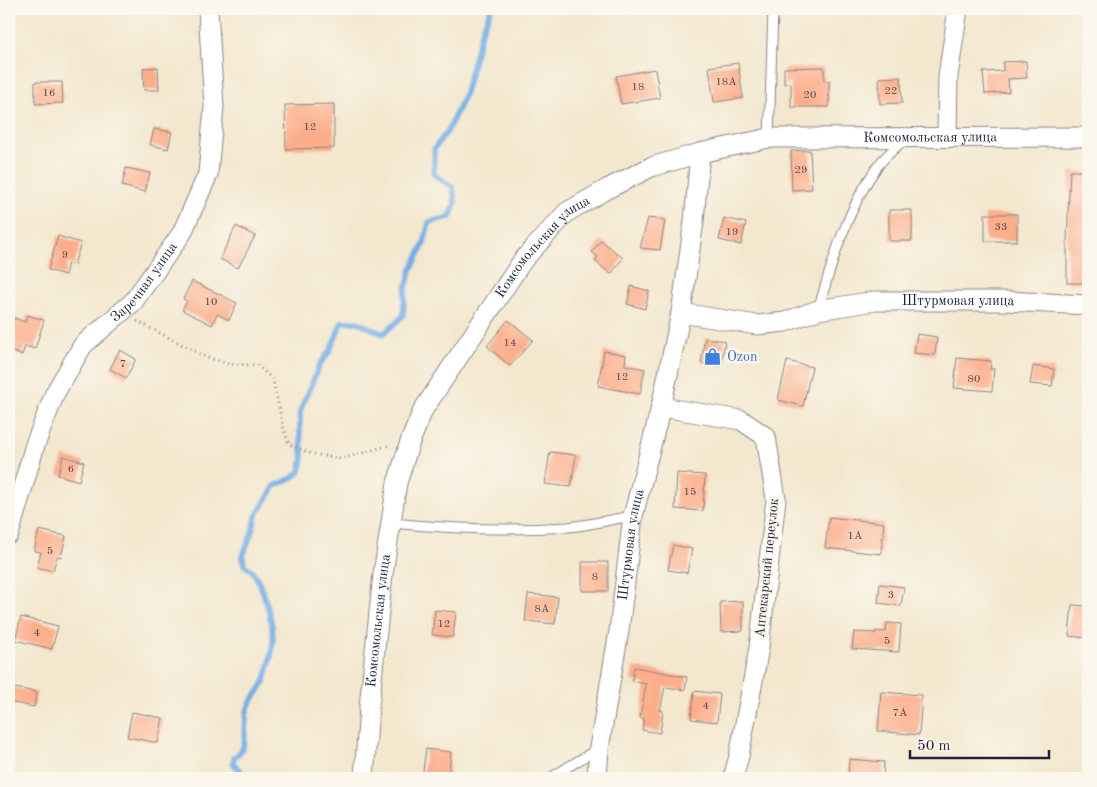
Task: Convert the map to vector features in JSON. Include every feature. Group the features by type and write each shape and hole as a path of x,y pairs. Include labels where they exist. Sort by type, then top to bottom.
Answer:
{"street":[{"name":"Заречная улица","path":"9,534 35,445 55,393 83,345 133,302 182,234 208,174 214,107 208,9"},
{"path":"948,138 948,76 958,9"},
{"name":"Комсомольская улица","path":"364,778 369,707 381,593 397,483 408,448 423,410 522,260 567,212 607,188 650,167 700,153 769,138 1088,136"},
{"name":"Штурмовая улица","path":"596,778 599,748 619,631 633,516 661,407 682,313 694,221 700,153"},
{"name":"Штурмовая улица","path":"682,313 757,325 785,322 818,310 874,301 1006,301 1088,305"},
{"name":"Аптекарский переулок","path":"661,407 741,420 766,437 776,499 759,648 740,756 733,778"}],"lane":[{"path":"769,138 773,9"},
{"path":"818,310 846,226 864,188 878,166 906,138"},
{"path":"392,523 448,528 517,530 571,526 633,516"},
{"path":"550,778 599,748"}],"path":[{"path":"121,312 208,358 230,364 257,365 273,380 289,444 309,454 341,459 394,444 408,448"}],"building":[{"path":"1026,61 1027,78 1008,79 1009,92 985,94 983,72 1003,71 1003,62"},
{"path":"738,63 743,98 714,102 709,67"},
{"path":"158,67 159,90 144,90 143,68"},
{"path":"824,67 824,81 829,81 829,107 791,107 791,83 784,84 784,68"},
{"path":"655,69 660,98 621,104 616,76"},
{"path":"901,77 902,103 880,104 879,78"},
{"path":"35,82 62,82 63,103 35,104"},
{"path":"334,104 334,148 286,149 285,105"},
{"path":"154,129 172,132 168,149 150,145"},
{"path":"810,150 812,189 792,190 791,151"},
{"path":"126,168 150,173 145,192 122,186"},
{"path":"1070,171 1088,171 1088,283 1067,283"},
{"path":"889,210 912,210 912,241 889,241"},
{"path":"985,214 1017,214 1017,241 985,241"},
{"path":"648,218 665,220 660,250 640,248"},
{"path":"724,218 746,223 741,245 719,240"},
{"path":"236,226 255,236 238,268 220,259"},
{"path":"58,236 81,243 74,265 68,263 65,275 48,270"},
{"path":"601,240 623,258 611,274 595,261 598,257 592,252"},
{"path":"192,281 237,303 229,320 217,314 212,325 182,310 187,301 183,299"},
{"path":"631,286 649,291 645,309 627,304"},
{"path":"27,315 44,320 35,349 25,346 22,355 9,351 9,336 14,318 25,322"},
{"path":"508,320 533,340 510,366 487,346"},
{"path":"917,334 937,337 935,355 914,353"},
{"path":"705,338 725,341 721,366 701,363"},
{"path":"120,350 136,359 126,378 110,369"},
{"path":"604,351 626,355 625,365 645,369 640,394 598,386"},
{"path":"957,358 991,361 990,369 994,369 992,391 954,388"},
{"path":"787,361 812,367 803,406 778,400"},
{"path":"1033,366 1054,369 1052,386 1030,384"},
{"path":"550,452 576,455 571,487 545,484"},
{"path":"63,456 84,462 79,481 58,475"},
{"path":"677,473 705,475 703,511 675,509"},
{"path":"829,517 884,523 881,554 825,548"},
{"path":"39,530 66,536 61,557 57,556 53,571 37,567 41,552 34,551"},
{"path":"673,545 692,549 687,573 668,570"},
{"path":"582,562 608,562 608,591 582,591"},
{"path":"880,584 904,587 901,606 878,603"},
{"path":"528,594 558,597 555,624 525,621"},
{"path":"743,601 743,631 721,632 720,602"},
{"path":"1072,605 1088,606 1088,638 1069,636"},
{"path":"435,610 456,612 453,637 432,635"},
{"path":"21,617 58,626 52,649 15,640"},
{"path":"887,623 901,624 899,652 852,649 854,632 886,632"},
{"path":"634,667 687,677 685,690 665,687 660,710 663,711 660,733 642,730 644,718 640,718 646,684 632,681"},
{"path":"9,687 37,692 34,707 9,702"},
{"path":"694,691 720,694 717,722 691,719"},
{"path":"881,692 922,695 919,735 878,731"},
{"path":"132,712 163,718 158,743 127,737"},
{"path":"426,749 451,752 448,778 422,778"},
{"path":"849,759 884,762 883,778 848,778"}],"waterway":[{"path":"247,778 233,763 234,757 243,748 248,708 264,682 270,662 273,634 264,595 257,578 244,565 243,556 256,516 275,486 300,472 303,458 300,411 320,364 330,351 342,322 358,322 383,334 403,316 405,292 411,270 424,244 429,222 450,217 455,203 453,187 434,175 434,149 447,132 464,96 481,33 491,9"}],"place":[{"name":"Ozon","path":"713,357"}]}
